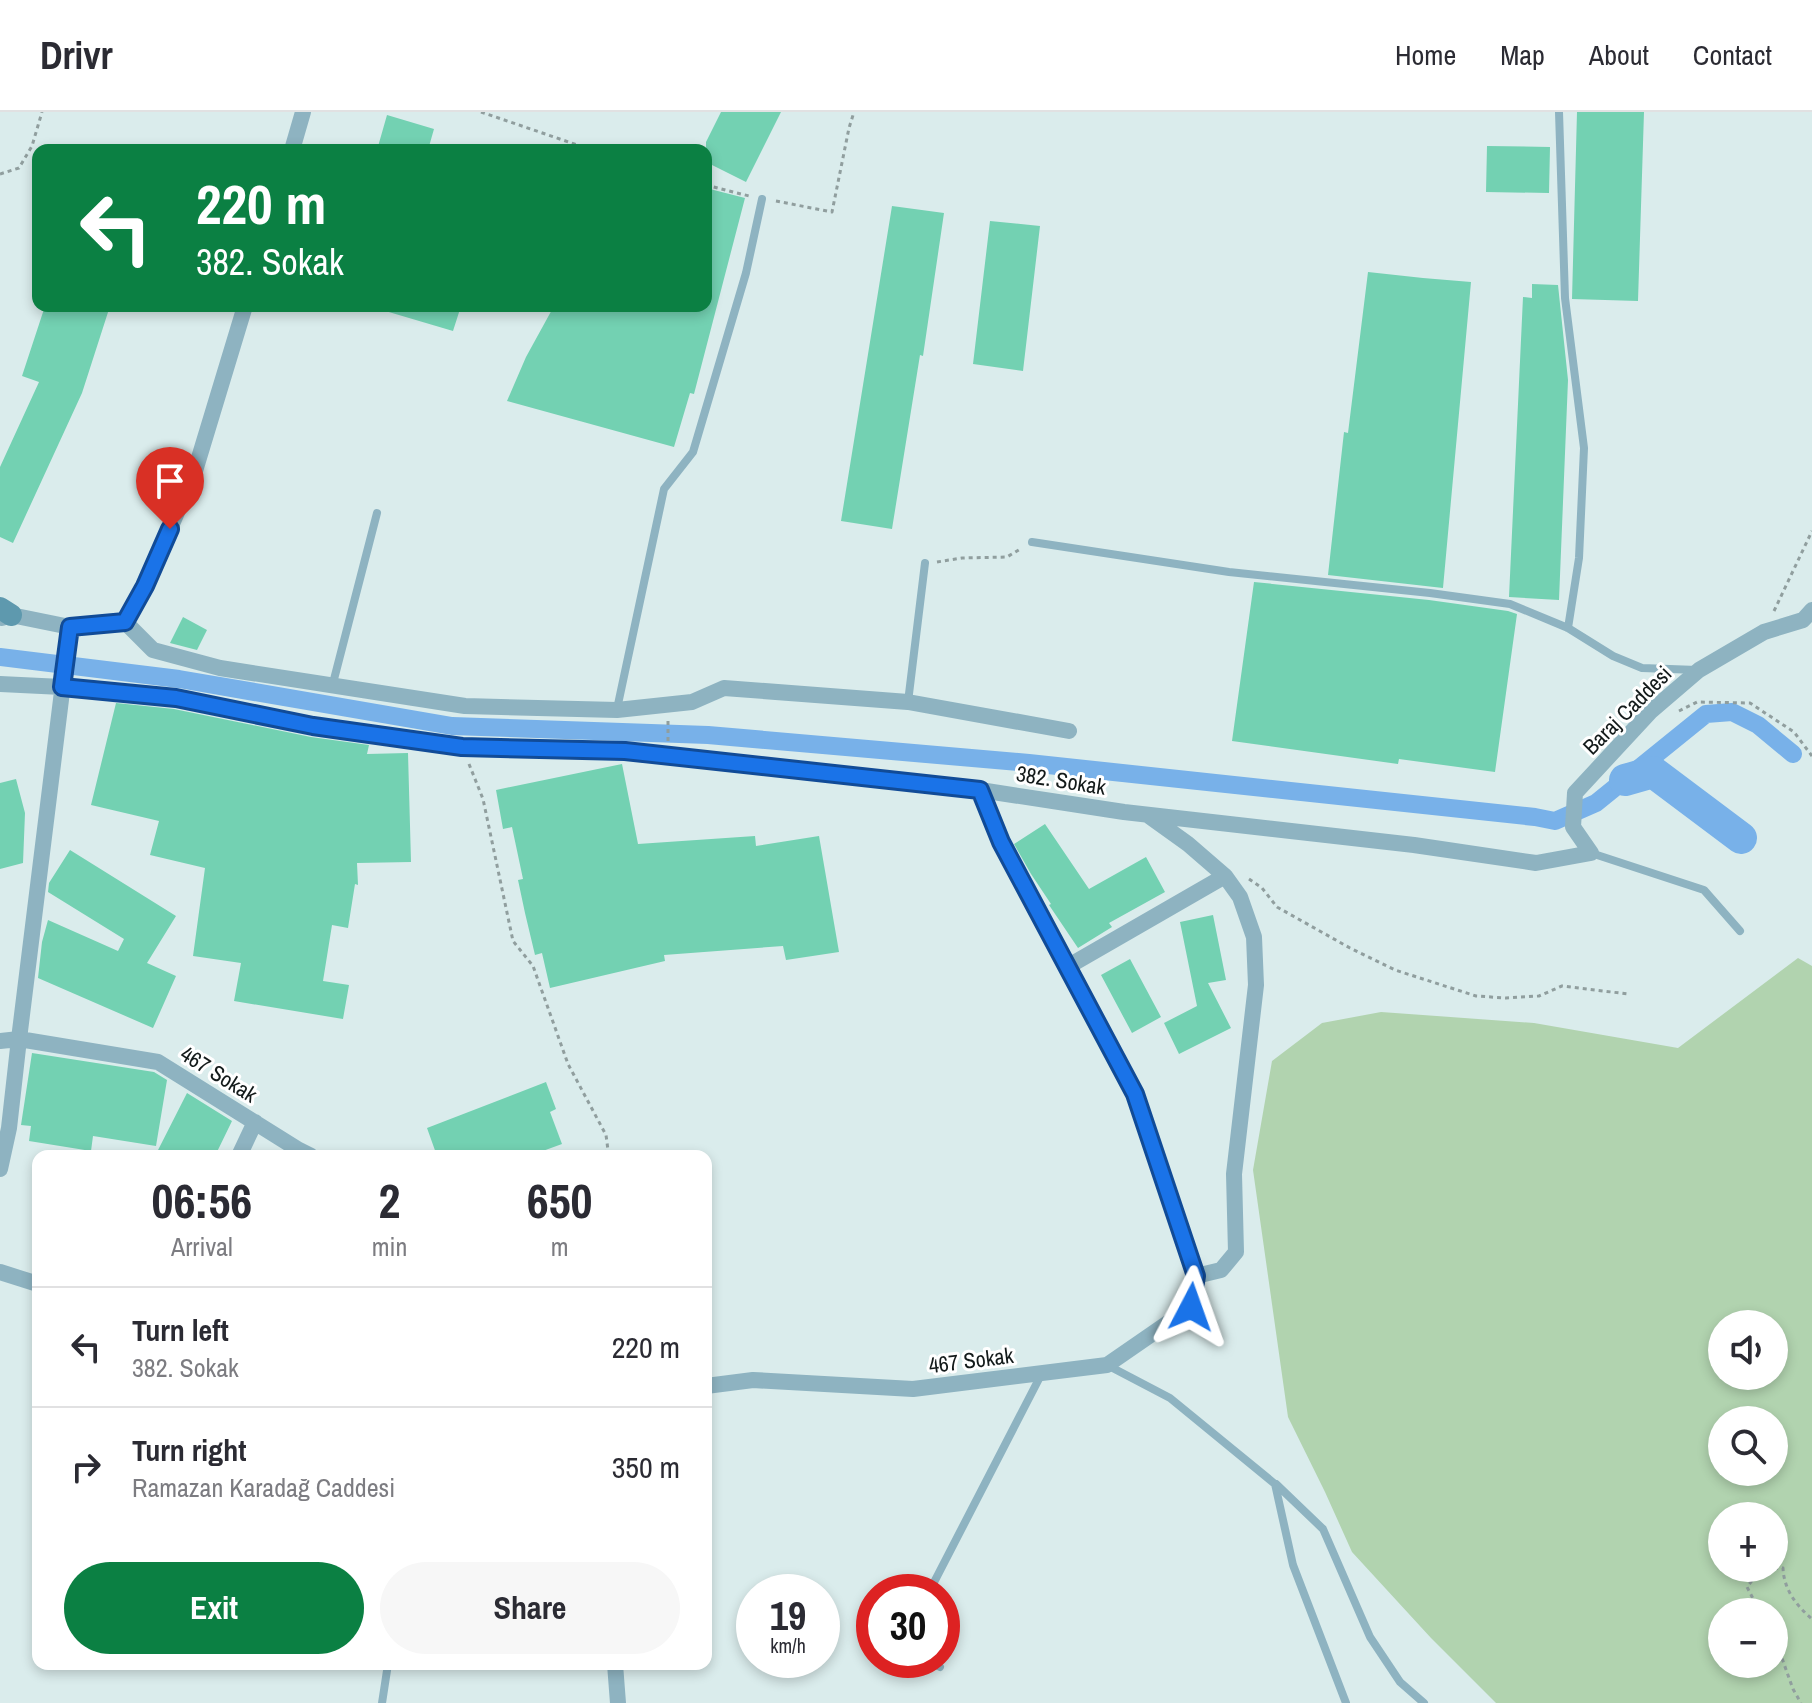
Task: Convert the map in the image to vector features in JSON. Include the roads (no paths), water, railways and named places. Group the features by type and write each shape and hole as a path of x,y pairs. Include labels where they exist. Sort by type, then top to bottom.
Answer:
{"street":[{"path":"294,144 303,112"},
{"path":"125,622 145,586 195,471 243,312"},
{"name":"Baraj Caddesi","path":"1591,853 1573,827 1575,793 1650,712 1699,670 1764,632 1803,620 1812,610"},
{"path":"4,614 70,627 125,622"},
{"path":"125,622 153,650 220,668 465,706 617,710 692,702 724,688 908,702 1069,731"},
{"path":"0,1169 9,1128 70,627"},
{"name":"382. Sokak","path":"0,684 176,698 313,726 462,747 625,751 980,790 1536,863 1591,853"},
{"path":"980,790 1001,842 1135,1094 1196,1276 1221,1270 1236,1252 1234,1174 1256,985 1254,937 1240,897 1225,876 1146,814"},
{"path":"1067,967 1225,876"},
{"name":"467 Sokak","path":"0,1041 19,1039 158,1062 301,1150"},
{"path":"242,1150 255,1122"},
{"path":"0,1272 32,1282"},
{"name":"467 Sokak","path":"712,1385 753,1380 913,1389 1107,1365 1191,1307 1196,1276"},
{"path":"615,1670 618,1703"}],"lane":[{"path":"1559,112 1565,298 1584,448 1579,558 1568,628"},
{"path":"617,710 664,489 693,452 746,273 762,199"},
{"path":"332,687 377,513"},
{"path":"1032,542 1229,572 1510,604 1568,628 1613,656 1642,668 1699,670"},
{"path":"908,702 925,563"},
{"path":"1591,853 1704,890 1740,931"},
{"path":"1107,1365 1170,1398 1275,1484 1323,1529 1370,1637 1400,1682 1424,1703"},
{"path":"938,1574 1042,1373"},
{"path":"1275,1484 1293,1565 1346,1703"},
{"path":"382,1703 387,1670"}],"waterway":[{"path":"0,657 179,679 452,726 708,735 1029,763 1555,821 1596,803 1706,714 1732,712 1758,725 1793,754"},
{"path":"1625,780 1653,772 1741,838"}]}
